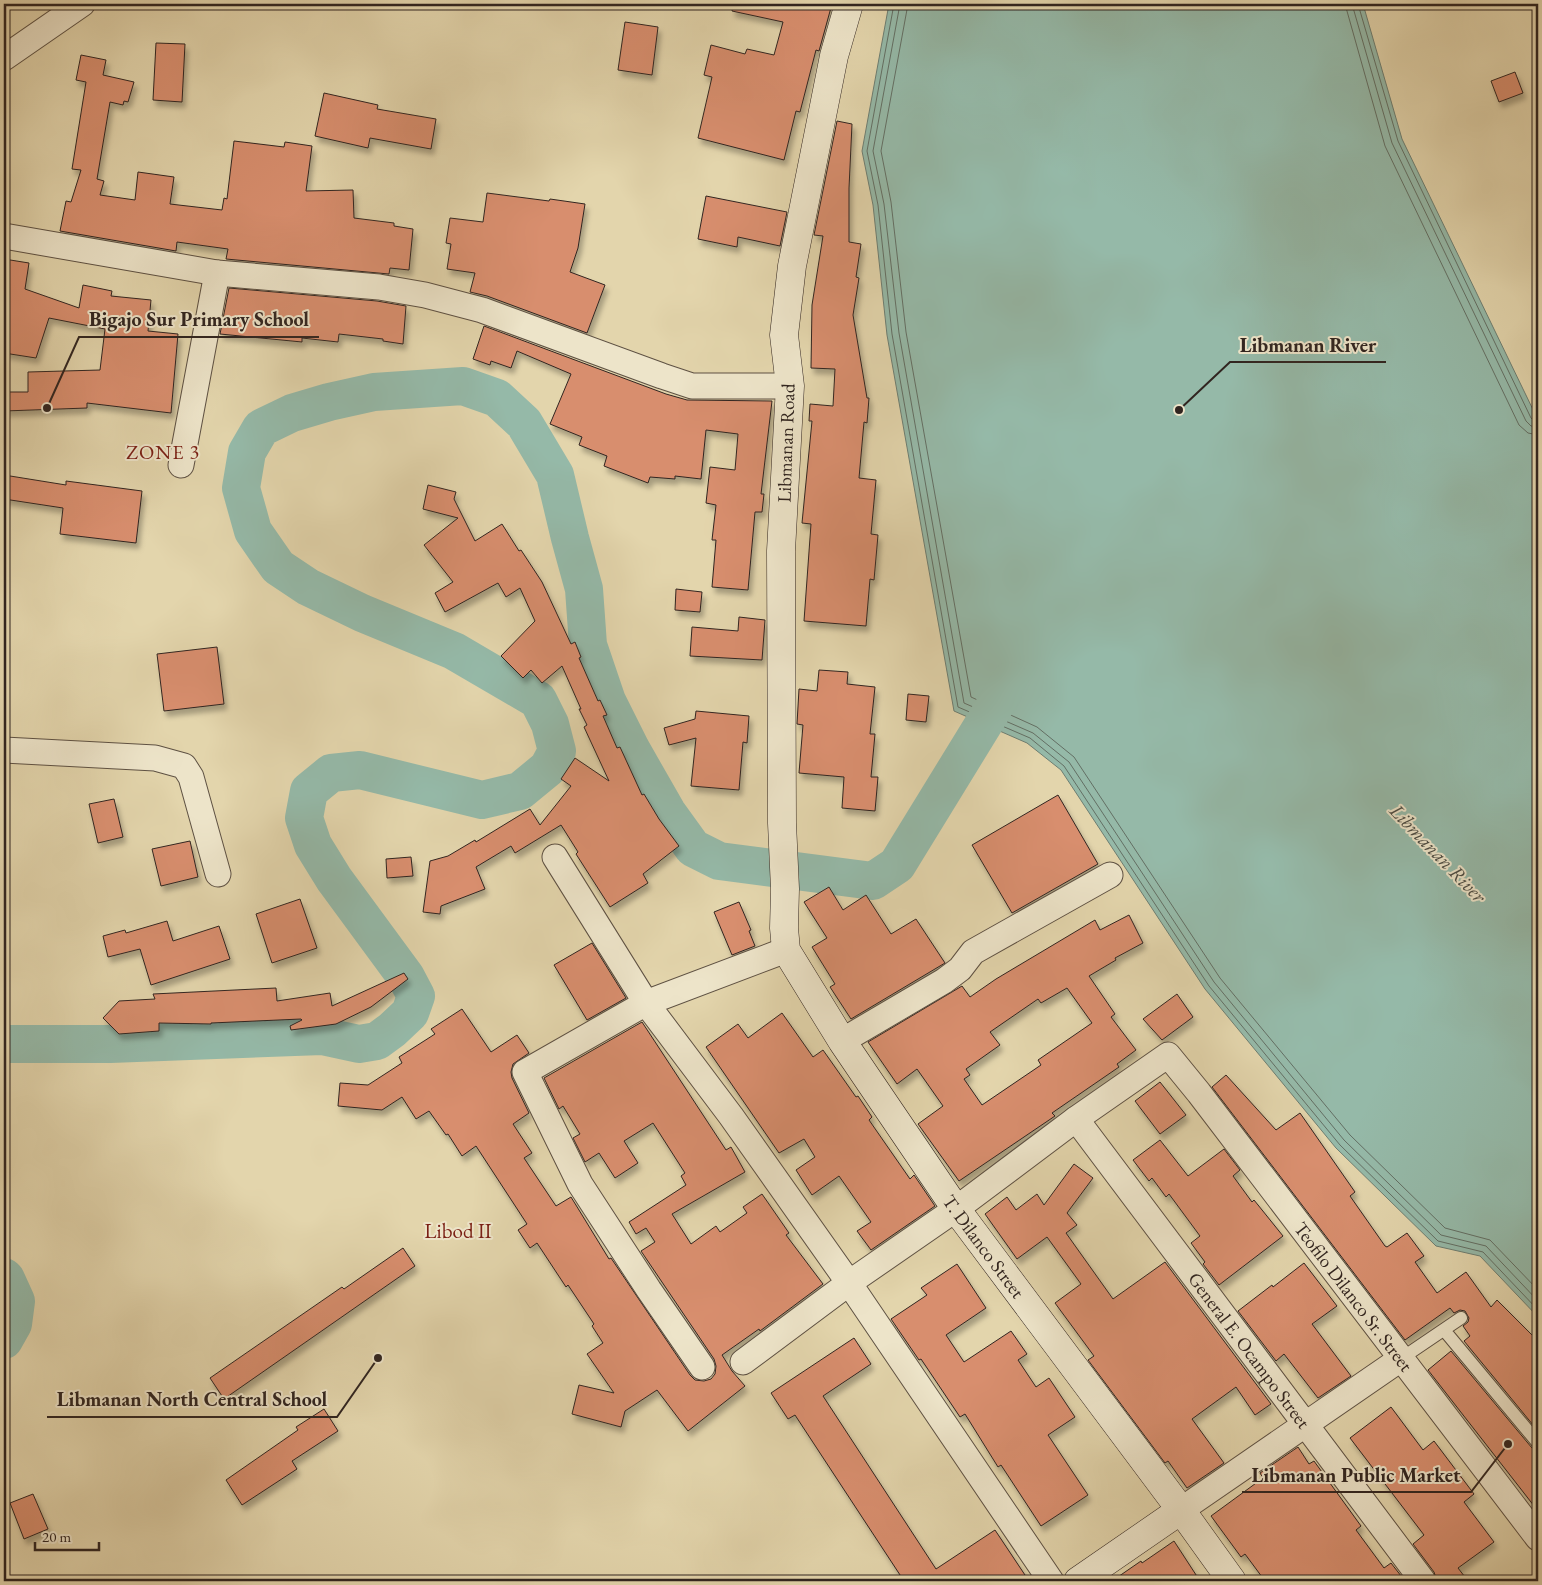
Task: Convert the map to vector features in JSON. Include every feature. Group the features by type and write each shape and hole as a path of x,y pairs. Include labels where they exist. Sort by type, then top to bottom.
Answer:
{"main road":[{"name":"Libmanan Road","path":"785,889 782,823 781,551 790,386 784,335 792,266 834,56 848,4"},
{"name":"T. Dilanco Street","path":"785,889 784,928 786,950 842,1041 956,1209 1232,1581"},
{"path":"1078,1581 1181,1510"}],"street":[{"path":"4,58 82,4"},
{"path":"4,236 217,273 380,288 426,295 482,310 692,386 790,386"},
{"path":"181,465 217,273"},
{"path":"4,750 155,758 184,766 191,777 218,874"},
{"path":"555,857 646,1003 731,1116 849,1283 1051,1581"},
{"path":"842,1041 944,981 960,969 973,952 1110,875"},
{"path":"702,1367 648,1290 580,1184 525,1072 646,1003 786,950"},
{"name":"Teofilo Dilanco Sr. Street","path":"1076,1119 1168,1055 1199,1093 1538,1538"},
{"path":"743,1362 849,1283 956,1209 1076,1119"},
{"name":"General E. Ocampo Street","path":"1076,1119 1423,1581"},
{"path":"1181,1510 1402,1358"}],"lane":[{"path":"1402,1358 1461,1318"},
{"path":"1444,1330 1538,1443"}],"water":[{"path":"889,4 1363,4 1402,139 1538,420 1538,1317 1480,1256 1436,1246 1336,1148 1205,989 1061,770 1027,743 954,711 887,335 873,205 862,151"}],"building":[{"path":"733,4 832,4 819,51 816,50 800,112 796,111 784,160 698,138 712,77 704,75 711,45 745,54 747,49 774,55 783,22 732,11"},
{"path":"625,22 658,27 652,75 618,70"},
{"path":"156,43 185,44 182,102 153,100"},
{"path":"81,55 106,60 103,75 134,82 128,102 124,101 123,105 110,102 97,179 104,181 100,195 135,200 138,172 174,177 170,204 222,210 224,198 227,199 234,141 284,147 285,142 312,146 306,191 353,190 354,218 394,223 394,226 413,229 409,270 390,268 389,274 226,259 228,249 177,242 176,251 60,231 66,201 71,202 81,170 72,169 86,82 76,80"},
{"path":"1515,72 1523,93 1499,102 1491,81"},
{"path":"324,93 378,105 377,109 436,119 431,149 370,138 368,148 315,136"},
{"path":"837,121 852,124 849,242 861,244 856,277 859,278 853,315 867,398 869,398 867,423 864,422 859,478 876,480 871,534 878,535 874,580 870,579 866,626 804,621 811,524 802,523 812,421 809,421 810,404 833,406 835,369 811,368 812,305 823,236 814,235"},
{"path":"487,193 585,204 578,248 570,272 605,285 587,333 487,296 470,292 475,273 447,269 451,244 446,243 450,218 483,222"},
{"path":"706,196 787,212 780,246 738,237 737,247 698,239"},
{"path":"4,259 29,263 25,289 79,308 83,285 112,291 111,296 151,300 148,331 178,334 171,413 87,403 87,408 4,411 4,392 28,392 28,372 100,370 105,329 49,318 36,358 4,353"},
{"path":"229,288 377,301 406,306 403,344 383,341 383,339 339,334 338,342 302,338 302,342 220,334"},
{"path":"484,326 666,394 687,400 772,401 761,494 764,494 762,512 755,512 748,590 712,587 716,540 712,540 716,505 706,503 710,467 735,470 738,434 706,430 701,479 675,476 675,479 650,477 648,483 604,466 607,456 579,445 582,437 550,424 571,374 517,351 511,368 491,361 490,365 473,359"},
{"path":"4,475 66,485 66,481 142,491 136,543 60,534 63,508 4,499"},
{"path":"428,485 456,492 454,499 475,541 502,524 519,551 521,550 542,582 571,644 575,642 581,657 579,658 598,701 600,700 607,715 603,716 617,748 620,747 642,795 644,794 659,819 679,846 643,874 648,883 610,907 576,854 578,852 561,825 515,853 511,846 476,867 485,889 441,906 440,914 423,912 430,861 448,856 475,840 476,842 530,809 540,825 571,786 561,779 575,758 609,781 584,727 587,725 562,666 542,683 531,670 523,678 501,656 535,621 520,588 506,597 498,583 445,612 435,593 453,582 424,545 458,518 423,509"},
{"path":"676,589 702,592 700,612 675,610"},
{"path":"739,617 765,620 762,660 690,656 692,627 738,631"},
{"path":"217,647 224,704 164,711 157,654"},
{"path":"819,670 848,672 847,684 875,687 870,734 875,734 871,777 878,777 875,811 842,808 844,777 799,773 803,725 797,724 799,689 817,691"},
{"path":"908,694 929,696 926,722 906,720"},
{"path":"696,711 749,716 747,743 743,742 739,790 691,786 696,738 669,745 664,728 695,719"},
{"path":"1058,795 1098,864 1012,913 972,845"},
{"path":"114,799 123,837 98,843 89,804"},
{"path":"190,841 198,877 161,886 152,849"},
{"path":"411,857 413,876 387,878 386,859"},
{"path":"829,887 843,910 866,895 891,934 916,919 945,963 851,1019 830,987 835,984 812,947 827,938 804,902"},
{"path":"300,899 317,948 272,963 256,914"},
{"path":"739,902 751,930 749,931 755,946 732,955 714,912"},
{"path":"1129,915 1143,943 1115,958 1116,960 1089,976 1115,1014 1111,1017 1136,1050 1117,1064 1119,1067 1052,1113 1055,1116 959,1181 918,1124 943,1106 917,1069 897,1084 868,1042 962,986 970,997 996,979 1095,920 1100,930","holes":["1067,988 1092,1023 1038,1060 1041,1065 982,1105 964,1079 970,1075 966,1069 1000,1045 990,1032 1038,999 1041,1003"]},
{"path":"167,921 173,941 219,926 230,959 151,985 140,949 108,957 103,936 125,930 126,933"},
{"path":"592,943 626,998 587,1020 554,965"},
{"path":"404,973 408,979 371,1007 336,1024 291,1030 290,1026 301,1019 211,1024 159,1023 159,1031 119,1034 103,1018 119,1001 155,999 153,994 276,988 277,1001 330,993 332,1006"},
{"path":"1177,994 1193,1017 1162,1040 1143,1019"},
{"path":"462,1009 491,1052 517,1035 529,1053 513,1064 511,1072 529,1113 513,1124 532,1153 524,1158 556,1206 571,1197 609,1259 611,1258 695,1380 704,1381 711,1379 715,1374 716,1366 714,1359 641,1251 655,1242 646,1228 636,1234 629,1222 686,1185 681,1176 685,1173 653,1123 624,1141 638,1163 615,1178 599,1153 585,1162 573,1138 580,1134 563,1106 559,1109 544,1078 642,1022 726,1150 731,1147 745,1172 672,1214 691,1244 716,1226 720,1232 747,1213 743,1207 762,1194 789,1233 786,1235 823,1284 760,1331 759,1329 722,1355 732,1371 745,1386 688,1431 657,1390 625,1411 621,1427 572,1414 579,1385 614,1393 587,1354 603,1343 592,1326 594,1324 568,1285 566,1287 537,1243 530,1248 518,1230 527,1224 476,1146 462,1156 448,1134 446,1135 429,1111 416,1119 402,1097 382,1110 338,1106 340,1083 368,1085 402,1063 399,1057 435,1034 431,1029"},
{"path":"782,1013 813,1057 823,1050 856,1097 858,1096 872,1117 869,1120 910,1179 914,1175 935,1206 871,1250 857,1231 871,1222 839,1176 812,1195 796,1170 815,1157 804,1139 779,1153 706,1047 738,1024 748,1038"},
{"path":"1226,1075 1276,1130 1300,1113 1355,1192 1350,1196 1385,1246 1387,1247 1407,1233 1424,1256 1415,1262 1437,1293 1466,1272 1491,1307 1497,1300 1538,1341 1538,1431 1464,1341 1470,1336 1463,1326 1468,1322 1469,1318 1465,1311 1460,1310 1454,1313 1450,1308 1405,1340 1212,1087"},
{"path":"1160,1082 1186,1115 1160,1134 1135,1101"},
{"path":"1160,1140 1188,1176 1224,1149 1240,1170 1233,1176 1252,1202 1254,1200 1283,1236 1219,1285 1203,1264 1205,1262 1191,1243 1200,1236 1169,1194 1166,1197 1152,1178 1149,1181 1133,1160"},
{"path":"1074,1164 1093,1178 1067,1213 1077,1225 1066,1233 1113,1299 1165,1262 1271,1404 1255,1415 1236,1387 1192,1419 1224,1463 1187,1488 1168,1461 1165,1463 1088,1360 1094,1356 1055,1303 1081,1284 1047,1237 1017,1259 985,1214 1007,1197 1016,1210 1037,1194 1044,1205"},
{"path":"403,1248 415,1266 224,1399 210,1378 342,1287 344,1289"},
{"path":"1304,1263 1337,1306 1312,1324 1351,1376 1318,1398 1284,1354 1276,1361 1238,1311"},
{"path":"957,1264 986,1308 946,1335 964,1362 1011,1331 1027,1354 1018,1360 1036,1387 1049,1378 1075,1417 1048,1435 1088,1495 1041,1526 1001,1465 998,1467 965,1414 960,1417 921,1359 919,1360 891,1319 927,1295 921,1288"},
{"path":"854,1338 871,1364 823,1396 936,1569 995,1530 1029,1581 904,1581 795,1415 788,1419 771,1393"},
{"path":"1451,1351 1532,1448 1538,1451 1538,1511 1428,1370"},
{"path":"1391,1407 1423,1450 1434,1441 1474,1494 1464,1502 1494,1542 1458,1568 1468,1581 1437,1581 1434,1572 1413,1544 1424,1535 1350,1438"},
{"path":"324,1409 338,1431 292,1461 297,1469 242,1505 226,1480 298,1430 296,1427"},
{"path":"1298,1447 1309,1464 1314,1461 1361,1526 1356,1530 1384,1568 1391,1563 1405,1581 1265,1581 1245,1554 1241,1557 1211,1516 1263,1478 1260,1473"},
{"path":"33,1494 48,1529 24,1539 10,1503"},
{"path":"1174,1541 1200,1581 1112,1581 1141,1561 1142,1563"}],"waterway":[{"path":"4,1044 110,1044 322,1036 359,1044 377,1041 410,1013 416,996 406,977 334,879 313,845 304,818 309,791 331,773 360,770 482,800 520,791 548,768 557,751 550,724 538,700 454,651 362,613 308,587 278,567 253,531 241,488 247,452 261,428 292,413 374,392 463,386 497,398 524,423 555,475 584,589 588,645 607,701 631,749 667,812 693,848 719,861 873,881 897,865 1010,681"},
{"path":"4,1277 16,1301 13,1324 4,1340"}],"place":[{"name":"Bigajo Sur Primary School","path":"47,408"},
{"name":"Libmanan River","path":"1179,410"},
{"name":"Libmanan North Central School","path":"378,1358"},
{"name":"Libmanan Public Market","path":"1508,1444"}],"district":[{"name":"ZONE 3","path":"163,452"},
{"name":"Libod Ⅱ","path":"458,1230"}]}
